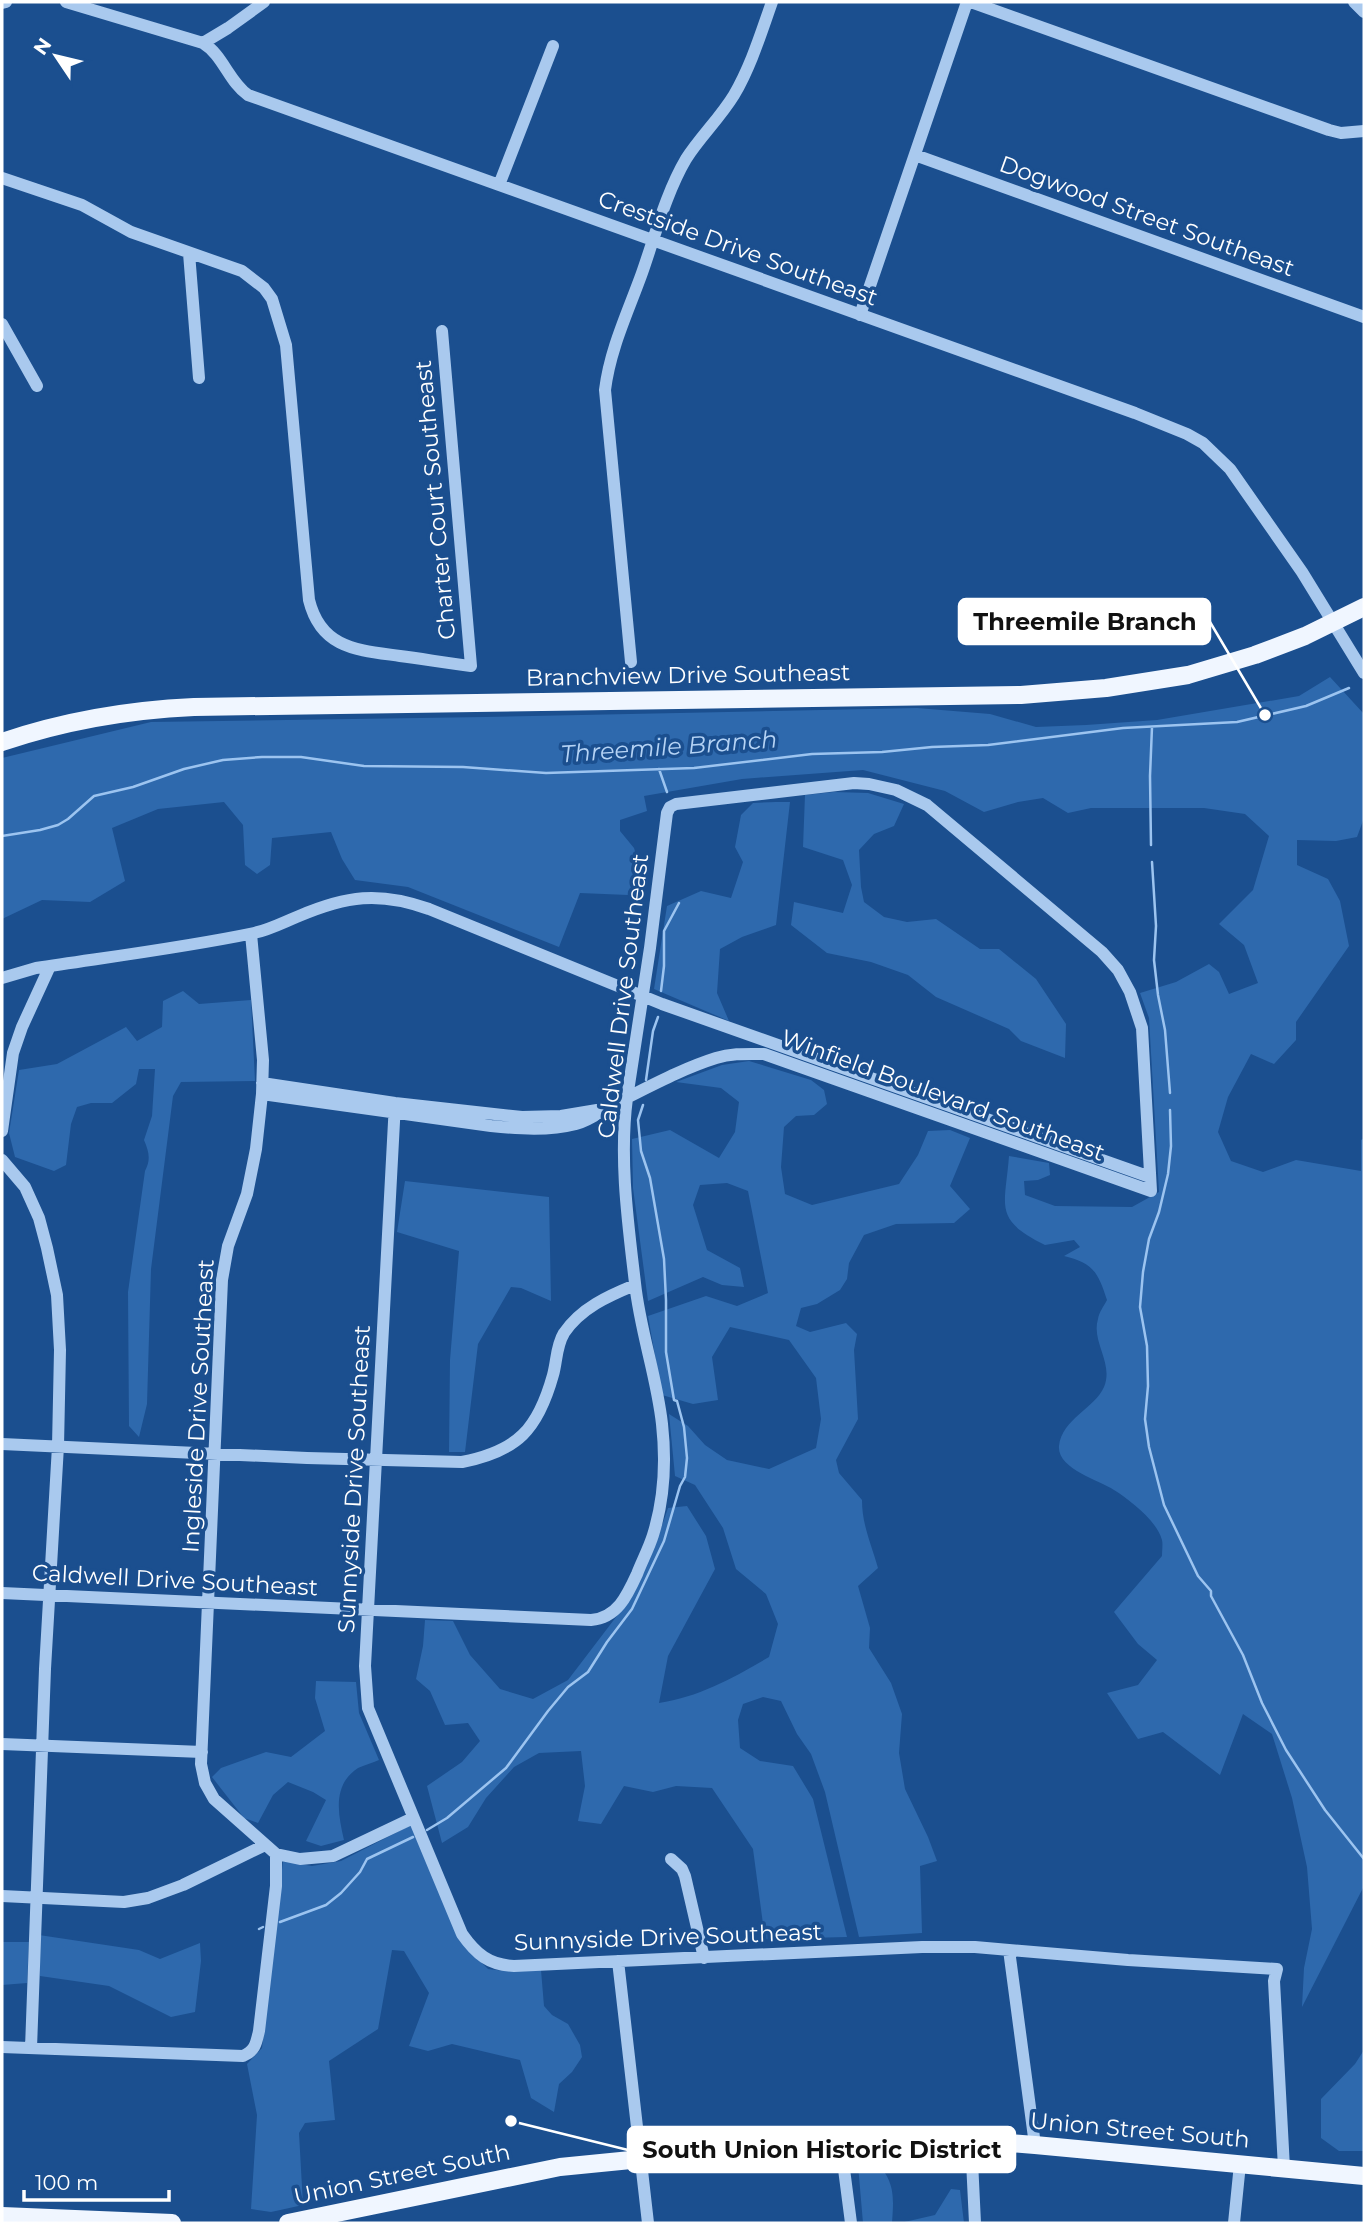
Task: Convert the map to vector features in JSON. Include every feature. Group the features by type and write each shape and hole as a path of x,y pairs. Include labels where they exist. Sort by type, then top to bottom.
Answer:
{"main road":[{"name":"Branchview Drive Southeast","path":"2,742 65,723 194,706 1021,695 1106,688 1188,675 1255,655 1333,623 1364,607"},
{"name":"Union Street South","path":"288,2223 526,2173 641,2159 928,2140 1035,2145 1364,2176"},
{"path":"2,2216 172,2223"}],"street":[{"path":"66,2 203,43 264,2"},
{"path":"631,662 605,390 615,345 671,191 687,159 734,94 749,65 772,2"},
{"path":"860,315 969,2 1329,131 1364,131"},
{"path":"1354,2 1364,12"},
{"name":"Crestside Drive Southeast","path":"203,43 210,47 235,84 248,95 1187,434 1203,443 1230,469 1302,572 1364,673"},
{"path":"499,185 553,46"},
{"name":"Dogwood Street Southeast","path":"915,155 1364,317"},
{"path":"2,178 82,205 131,232 189,253 199,378"},
{"name":"Charter Court Southeast","path":"189,253 242,271 253,278 272,299 278,315 286,345 309,600 320,626 335,640 355,649 471,666 442,331"},
{"path":"2,324 37,386"},
{"name":"Caldwell Drive Southeast","path":"2,1594 591,1620 606,1618 619,1605 633,1583 653,1538 662,1494 662,1424 635,1285 624,1157 624,1123 667,813 670,807 677,804 854,783 896,790 927,805 1102,952 1118,970 1130,992 1142,1028 1150,1177"},
{"name":"Winfield Boulevard Southeast","path":"2,978 50,966 251,934 344,900 396,900 429,909 642,996 1150,1177 1151,1191 764,1054 742,1053 717,1058 604,1109 538,1118 395,1108 262,1089"},
{"name":"Ingleside Drive Southeast","path":"251,934 262,1049 262,1089 257,1149 247,1194 228,1246 222,1280 201,1764 208,1792 277,1859 333,1856 413,1818"},
{"path":"2,1131 13,1053 50,966"},
{"name":"Sunnyside Drive Southeast","path":"395,1108 365,1666 368,1708 462,1934 472,1948 495,1964 514,1966 922,1947 975,1947 1276,1969 1274,1981 1284,2168"},
{"path":"2,1160 25,1186 39,1218 57,1295 60,1350 31,2048"},
{"path":"2,1444 462,1462 494,1454 513,1443 539,1414 554,1372 559,1344 573,1321 591,1307 635,1285"},
{"path":"2,1744 202,1752"},
{"path":"2,1896 124,1902 148,1898 183,1885 265,1846"},
{"path":"2,2047 243,2056 252,2052 260,2031 277,1859"},
{"path":"671,1859 682,1869 685,1876 704,1958"},
{"path":"1009,1950 1035,2145"},
{"path":"618,1961 648,2223"},
{"path":"971,2140 975,2223"},
{"path":"841,2146 851,2223"},
{"path":"1234,2223 1240,2164"}],"shaded area":[{"path":"1330,677 1364,714 1364,818 1357,837 1336,841 1297,840 1297,865 1328,879 1340,901 1349,946 1296,1022 1296,1040 1274,1064 1251,1054 1228,1097 1218,1132 1231,1161 1263,1172 1296,1160 1361,1171 1361,1140 1364,1138 1364,1886 1302,2007 1304,1968 1312,1929 1307,1867 1292,1798 1272,1734 1243,1714 1220,1775 1163,1732 1138,1739 1107,1693 1138,1685 1157,1660 1138,1644 1114,1612 1162,1556 1162,1540 1149,1518 1135,1505 1114,1490 1080,1473 1060,1454 1061,1437 1066,1428 1094,1401 1104,1387 1106,1369 1097,1328 1099,1314 1107,1300 1101,1282 1093,1270 1082,1262 1064,1256 1080,1247 1074,1240 1045,1245 1028,1236 1010,1219 1005,1200 1009,1156 1049,1163 1050,1175 1038,1180 1024,1181 1025,1195 1055,1206 1132,1207 1159,1192 1149,1018 1140,993 1176,982 1209,964 1219,972 1229,994 1258,983 1244,945 1219,924 1253,890 1269,836 1245,814 1204,808 1091,808 1068,813 1043,798 984,812 945,791 863,770 742,779 644,796 647,811 620,820 620,831 634,848 642,875 628,895 580,893 559,947 408,887 355,880 342,859 331,832 272,838 270,865 257,874 245,865 243,825 224,802 158,809 112,828 125,881 90,902 42,900 2,919 2,758 151,722 917,708 990,714 1036,727 1157,720 1299,696"},
{"path":"868,793 904,804 894,826 874,834 859,850 864,902 884,917 907,922 936,919 980,949 999,949 1036,979 1066,1024 1065,1058 1021,1041 1009,1029 936,997 908,975 871,962 827,953 791,925 794,902 843,913 852,885 843,860 803,847 805,795"},
{"path":"790,802 776,925 742,937 720,949 717,993 729,1021 654,989 667,906 701,891 731,898 743,862 735,847 741,815 753,803"},
{"path":"183,991 199,1004 251,1000 255,1081 181,1082 173,1096 151,1269 147,1404 139,1437 129,1426 128,1292 149,1159 144,1140 152,1116 155,1069 139,1069 136,1084 112,1103 91,1103 77,1107 71,1124 66,1165 54,1171 15,1157 9,1133 19,1070 57,1064 126,1027 137,1041 162,1027 163,1001"},
{"path":"749,1061 811,1080 824,1090 827,1104 814,1115 796,1116 784,1127 781,1167 785,1194 812,1205 899,1184 918,1155 928,1131 950,1130 970,1138 950,1186 970,1209 954,1223 896,1224 864,1235 849,1263 847,1279 840,1290 817,1304 801,1308 796,1326 810,1332 846,1323 857,1334 854,1350 858,1419 836,1460 839,1473 862,1500 865,1526 878,1568 858,1586 870,1628 869,1648 891,1683 902,1714 899,1753 905,1789 937,1861 920,1866 922,1933 859,1937 825,1792 811,1754 797,1734 781,1701 763,1697 743,1704 738,1720 740,1748 760,1761 793,1766 813,1799 847,1937 765,1939 753,1849 712,1788 676,1786 653,1792 624,1786 601,1824 578,1821 585,1786 581,1751 539,1753 514,1767 486,1798 468,1827 442,1843 427,1786 462,1762 480,1741 468,1723 445,1725 430,1691 416,1679 425,1620 453,1621 470,1655 500,1689 533,1699 568,1680 629,1600 656,1543 668,1508 687,1506 706,1536 715,1569 668,1656 659,1703 702,1691 769,1657 778,1624 766,1594 736,1569 723,1528 695,1485 675,1476 669,1414 688,1426 705,1445 727,1460 769,1469 816,1448 821,1419 816,1378 789,1340 730,1327 712,1357 718,1400 693,1404 662,1395 648,1316 706,1296 737,1306 768,1293 748,1191 727,1183 700,1185 693,1205 707,1250 740,1268 744,1287 722,1285 703,1277 648,1301 633,1188 632,1139 670,1130 719,1158 735,1132 739,1102 721,1088 676,1082 722,1065"},
{"path":"405,1181 549,1197 551,1301 521,1288 511,1287 478,1344 465,1452 449,1452 450,1360 459,1251 397,1232"},
{"path":"316,1681 356,1682 359,1713 379,1760 358,1768 344,1783 339,1810 344,1840 321,1846 306,1841 326,1800 288,1782 273,1795 258,1823 244,1818 212,1777 221,1768 266,1752 291,1757 325,1731 315,1698"},
{"path":"411,1825 461,1942 488,1969 541,1970 544,2006 552,2015 568,2024 580,2045 582,2057 572,2072 559,2084 554,2112 531,2098 520,2060 452,2044 428,2051 409,2046 429,1993 404,1951 392,1950 378,2029 329,2061 335,2120 305,2123 299,2133 303,2205 271,2212 251,2209 257,2115 247,2064 262,2048 283,1861 312,1866 341,1861"},
{"path":"39,1935 139,1950 160,1959 200,1943 201,1961 195,2012 171,2017 109,1986 40,1976"},
{"path":"2,1942 29,1942 27,1983 2,1985"},
{"path":"1364,2050 1364,2151 1339,2151 1321,2138 1321,2099 1355,2064"},
{"path":"875,2160 892,2189 892,2223 863,2223 858,2165"},
{"path":"951,2189 960,2190 964,2223 900,2223 935,2215"}],"waterway":[{"name":"Threemile Branch","path":"2,836 58,825 94,796 223,760 301,757 364,766 463,767 546,773 694,768 812,754 988,745 1123,728 1237,722 1306,706 1349,688"},
{"path":"1151,845 1152,727"},
{"path":"659,769 667,792"},
{"path":"1152,862 1156,926 1154,960 1165,1030 1170,1093"},
{"path":"661,991 664,931 679,903"},
{"path":"646,1080 653,1031 658,1017"},
{"path":"427,1830 447,1818 506,1768 568,1687 588,1672 632,1609 664,1541 685,1477 687,1458 684,1427 677,1401 674,1400 666,1352 664,1259 650,1178 641,1151 638,1120 643,1105"},
{"path":"1170,1110 1171,1146 1168,1174 1149,1239 1140,1307 1147,1346 1145,1419 1149,1447 1164,1505 1198,1576 1211,1591 1211,1596 1243,1655 1262,1703 1286,1750 1325,1810 1364,1859"},
{"path":"280,1922 326,1905 360,1872 367,1859 413,1837"},
{"path":"259,1929 263,1927"}],"place":[{"name":"Threemile Branch","path":"1265,715"},
{"name":"South Union Historic District","path":"511,2121"}]}
